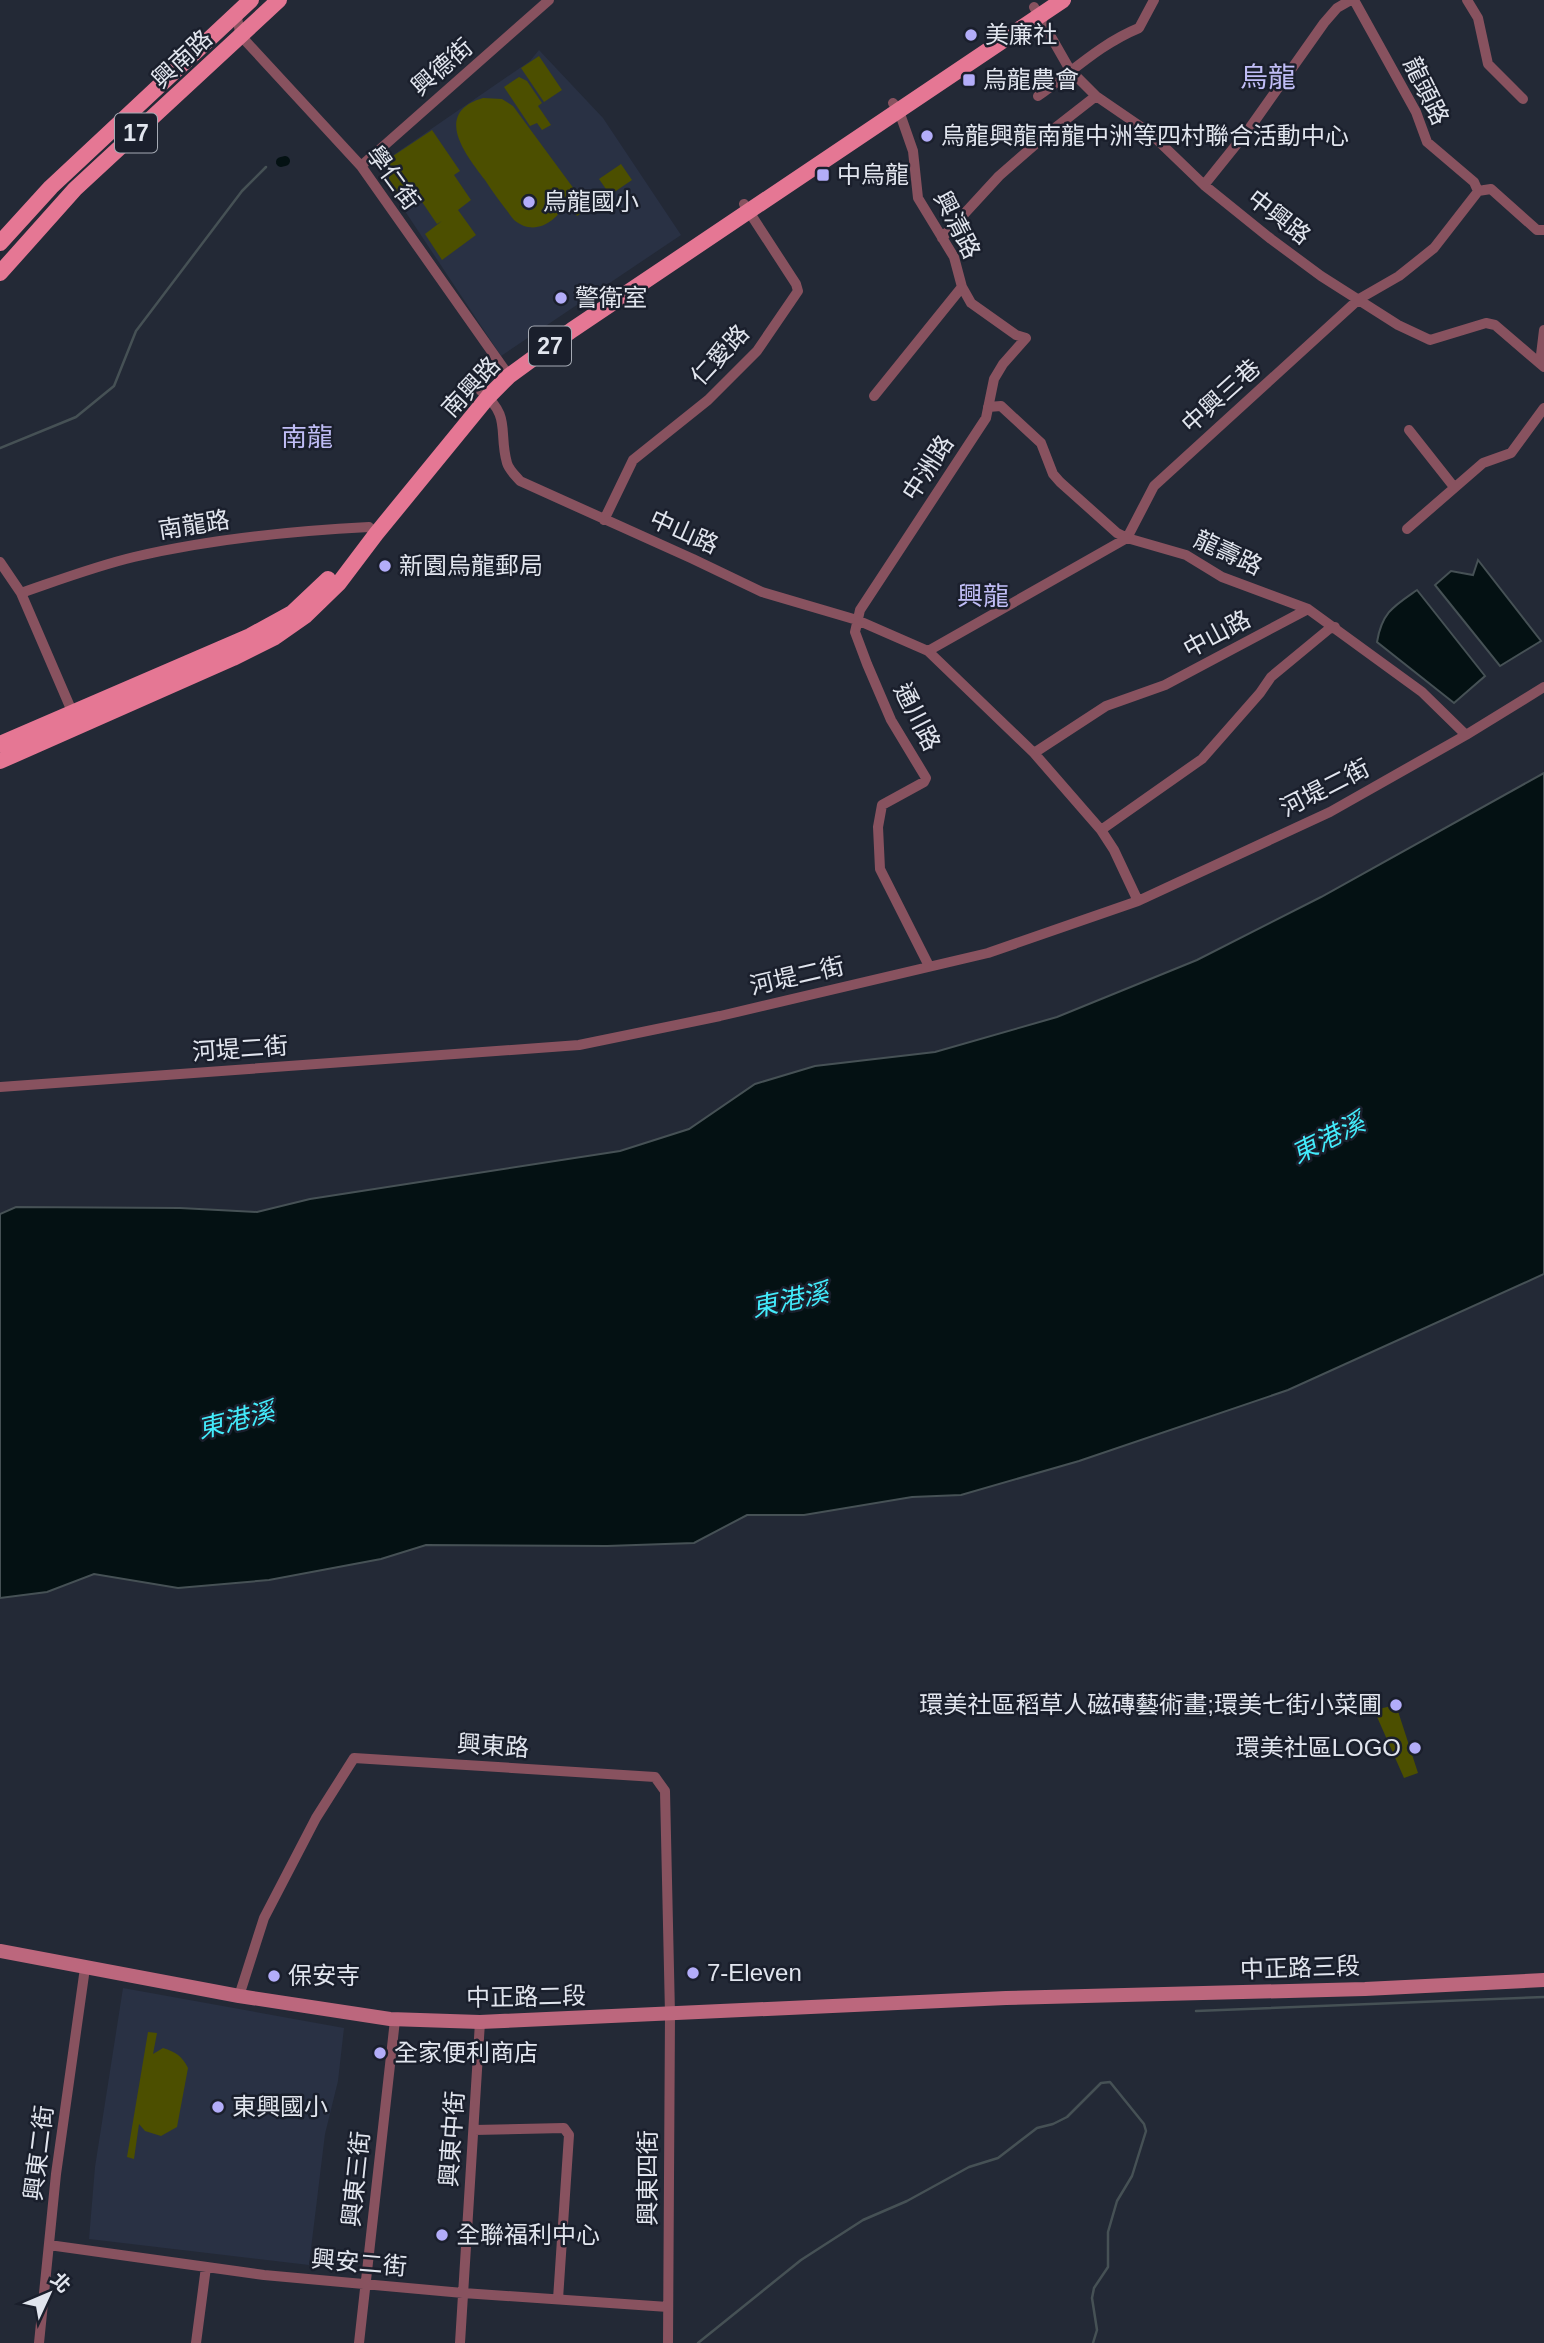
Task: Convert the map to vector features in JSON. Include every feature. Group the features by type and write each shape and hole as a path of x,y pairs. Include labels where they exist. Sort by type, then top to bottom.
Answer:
{"main road":[{"name":"興南路","path":"0,243 51,187 251,0"},
{"name":"興南路","path":"0,273 75,189 279,0"},
{"name":"南興路","path":"0,744 76,720 233,658 275,637 305,616 340,583 373,531 506,372 572,330 1040,8 1063,0"},
{"name":"南興路","path":"0,761 76,720"},
{"name":"中正路二段","path":"0,1951 239,1996 395,2020 480,2022 1058,1997"},
{"name":"中正路三段","path":"1058,1997 1351,1989 1544,1980"}],"street":[{"name":"興德街","path":"361,166 550,0"},
{"path":"1038,96 1117,37 1139,28 1154,0"},
{"path":"1204,185 1271,99 1297,58 1324,23 1337,8 1352,0"},
{"name":"龍頭路","path":"1352,0 1416,112 1427,142 1474,182 1478,191"},
{"path":"1467,0 1478,18 1488,64 1523,99"},
{"name":"中興路","path":"1040,8 1070,70 1096,96 1150,133 1204,185 1321,275 1398,325 1430,340 1486,323 1495,325 1542,365"},
{"name":"學仁街","path":"236,15 241,36 361,166 506,372"},
{"path":"942,238 999,176 1096,96"},
{"name":"興清路","path":"896,107 913,151 918,198 954,257 962,287 971,303 1016,335 1026,338"},
{"path":"1359,299 1399,276 1434,248 1478,191 1491,189 1537,230 1544,230"},
{"name":"仁愛路","path":"604,520 633,460 708,400 757,351 798,291 746,208"},
{"path":"874,396 962,287"},
{"name":"中興三巷","path":"1127,538 1154,486 1359,299"},
{"path":"1542,365 1544,330"},
{"name":"中洲路","path":"857,620 860,610 986,418 994,379 1003,364 1026,338"},
{"name":"中山路","path":"485,394 495,403 502,419 507,465 520,481 762,592 857,620 928,651 1034,753 1101,830 1114,850 1138,901"},
{"name":"龍壽路","path":"988,407 1001,406 1041,443 1053,474 1116,533 1186,555 1222,577 1308,609 1422,692 1466,735"},
{"path":"1407,529 1483,463 1511,453 1544,408"},
{"path":"1409,430 1454,487"},
{"name":"南龍路","path":"21,593 131,558 176,548 271,535 373,531"},
{"path":"928,651 1127,538"},
{"path":"0,562 21,593 76,720"},
{"name":"中山路","path":"1034,753 1106,706 1165,685 1308,609"},
{"name":"通川路","path":"857,620 855,632 891,720 926,778 924,782 882,804 878,846 880,869 929,966"},
{"path":"1101,830 1202,759 1271,677 1329,629 1335,627"},
{"name":"河堤二街","path":"0,1087 579,1045 720,1016 988,953 1138,901 1330,812 1466,735 1544,687"},
{"name":"興東路","path":"239,1996 264,1919 316,1818 354,1758 655,1777 665,1791 670,2014"},
{"name":"興東二街","path":"39,2343 56,2174 85,1968"},
{"name":"興東四街","path":"668,2343 670,2014"},
{"name":"興東三街","path":"359,2343 395,2020"},
{"name":"興東中街","path":"460,2343 480,2022"},
{"path":"474,2130 564,2129 569,2135 558,2298"},
{"name":"興安二街","path":"49,2245 264,2275 463,2293 668,2307"},
{"path":"196,2343 206,2267"}],"shaded area":[{"name":"烏龍國小","path":"539,50 603,118 681,235 501,356 389,187 386,160 530,61"},
{"path":"539,56 562,90 544,102 521,68"},
{"path":"519,77 527,81 542,103 538,106 551,125 542,130 537,123 530,126 504,87"},
{"path":"483,98 502,99 513,106 588,208 577,216 566,202 557,216 537,227 522,225 514,220 470,159 458,135 456,124 459,114 468,105"},
{"path":"432,130 460,171 454,175 471,200 458,210 476,235 442,260 425,234 442,221 437,224 420,199 405,209 390,187 387,160"},
{"path":"621,164 632,180 610,195 599,179"},
{"path":"1396,1705 1418,1773 1404,1778 1374,1710"},
{"name":"東興國小","path":"123,1988 344,2028 338,2081 325,2134 309,2265 89,2239 95,2167"},
{"path":"148,2032 157,2033 153,2054 163,2048 168,2050 181,2057 188,2068 177,2127 161,2136 145,2131 139,2124 134,2159 127,2157"}],"water":[{"path":"1478,560 1541,641 1500,666 1435,585 1451,571 1473,575"},
{"path":"1417,590 1485,676 1454,703 1377,642 1382,623 1390,611"},
{"name":"東港溪","path":"1544,773 1544,1274 1288,1390 1079,1461 961,1495 912,1497 804,1515 747,1515 694,1543 607,1546 426,1545 381,1559 269,1580 178,1588 94,1574 47,1592 0,1598 0,1214 16,1207 180,1208 257,1212 310,1199 620,1151 689,1129 755,1084 815,1066 935,1052 1057,1017 1197,960 1321,897"}],"waterway":[{"path":"281,162 285,161"},
{"path":"0,448 76,417 114,386 136,331 242,191 266,167"},
{"path":"1196,2011 1544,1997"},
{"path":"698,2343 801,2260 863,2220 907,2201 969,2167 998,2158 1037,2128 1067,2117 1101,2083 1110,2082 1144,2124 1146,2131 1132,2176 1117,2201 1108,2232 1108,2267 1094,2288 1092,2298 1097,2330 1093,2343"}],"place":[{"name":"美廉社","path":"971,35"},
{"name":"烏龍農會","path":"969,80"},
{"name":"烏龍興龍南龍中洲等四村聯合活動中心","path":"927,136"},
{"name":"中烏龍","path":"823,175"},
{"name":"烏龍國小","path":"529,202"},
{"name":"警衛室","path":"561,298"},
{"name":"新園烏龍郵局","path":"385,566"},
{"name":"環美社區稻草人磁磚藝術畫;環美七街小菜圃","path":"1396,1705"},
{"name":"環美社區LOGO","path":"1415,1748"},
{"name":"7-Eleven","path":"693,1973"},
{"name":"保安寺","path":"274,1976"},
{"name":"全家便利商店","path":"380,2053"},
{"name":"東興國小","path":"218,2107"},
{"name":"全聯福利中心","path":"442,2235"}],"district":[{"name":"烏龍","path":"1268,77"},
{"name":"南龍","path":"307,437"},
{"name":"興龍","path":"983,596"}]}
